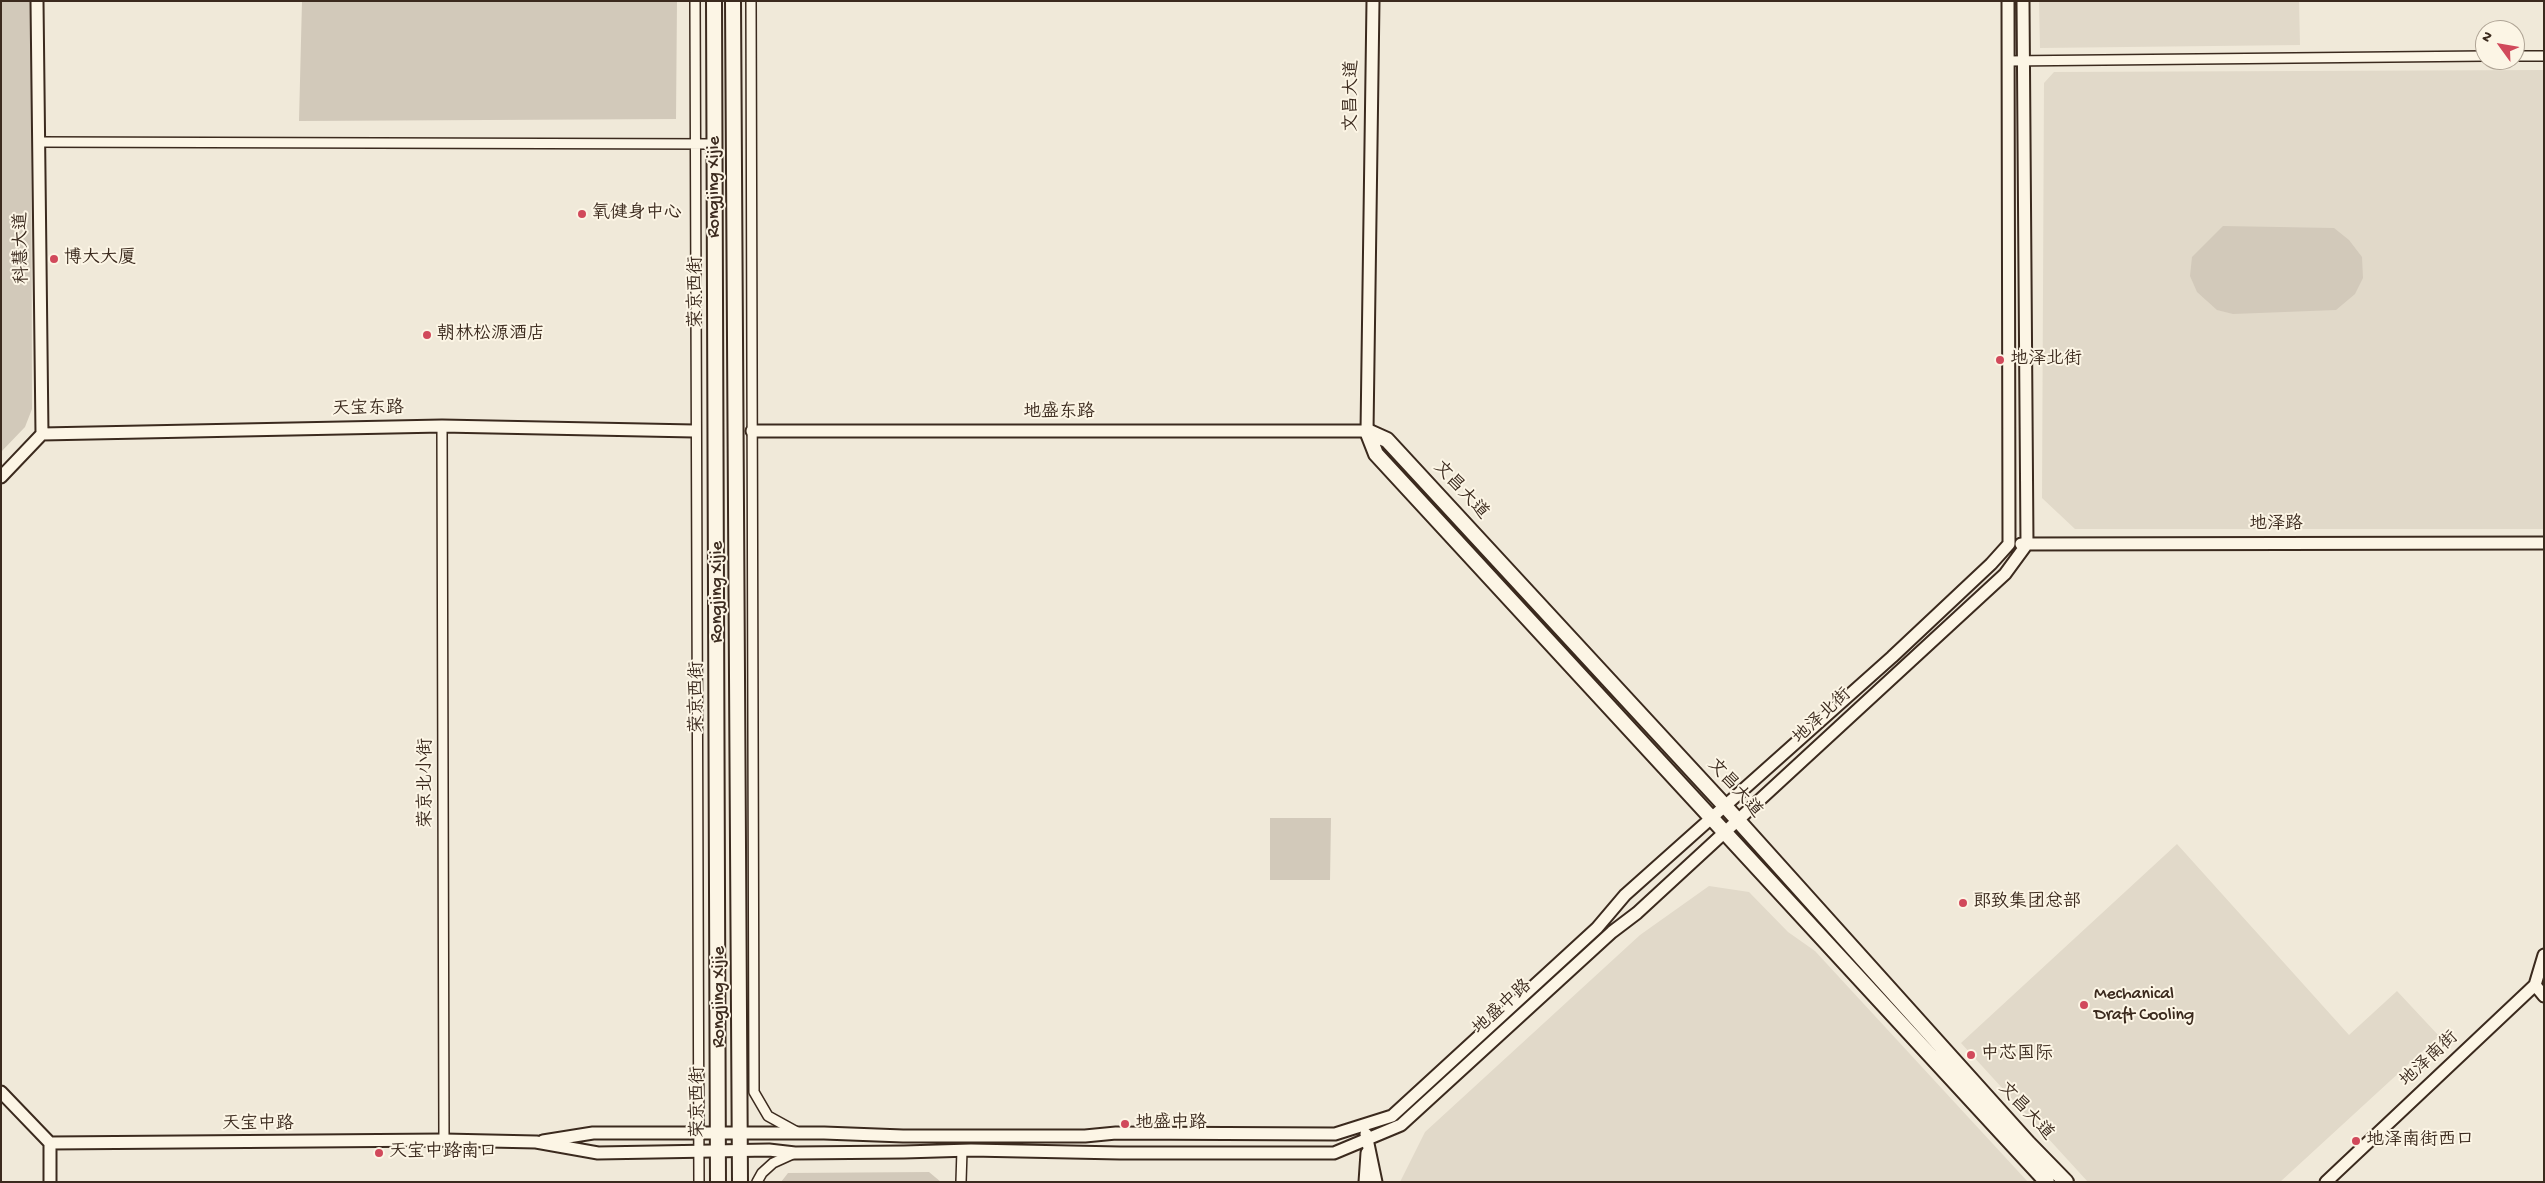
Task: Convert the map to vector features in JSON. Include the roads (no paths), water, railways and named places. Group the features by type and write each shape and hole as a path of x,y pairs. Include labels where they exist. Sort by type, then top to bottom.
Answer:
{"main road":[{"name":"荣京西街","path":"714,1 718,1182"},
{"name":"Rongjing Xijie","path":"733,1 740,1182"},
{"name":"文昌大道","path":"1366,430 1387,440 1725,806 1882,983 2066,1182"},
{"name":"文昌大道","path":"1366,430 1376,454 2046,1182"}],"street":[{"name":"科慧大道","path":"37,1 42,434"},
{"path":"695,1 694,431 699,1182"},
{"path":"751,1 754,1092 768,1116 797,1132"},
{"name":"文昌大道","path":"1366,430 1373,1"},
{"path":"2008,1 2009,544"},
{"path":"2023,1 2027,544"},
{"path":"2008,61 2475,56"},
{"path":"2525,56 2544,56"},
{"path":"39,142 715,144"},
{"name":"天宝东路","path":"42,434 442,426 694,431"},
{"name":"荣京北小街","path":"442,426 444,1140"},
{"name":"地盛东路","path":"752,431 1366,430"},
{"path":"1,477 42,434"},
{"name":"地泽路","path":"2009,544 2544,543"},
{"name":"地泽北街","path":"1711,818 1892,657 1991,564 2009,544"},
{"name":"地泽北街","path":"1724,832 2005,574 2027,544"},
{"name":"地盛中路","path":"718,1132 797,1132 903,1136 1335,1134 1392,1116 1597,928 1625,895 1711,818"},
{"name":"地盛中路","path":"718,1152 788,1151 795,1153 962,1150 1334,1152 1401,1125 1612,932 1637,914 1724,832"},
{"name":"地泽南街","path":"2326,1182 2534,986 2544,955"},
{"path":"2534,986 2544,996"},
{"path":"1,1092 50,1144 50,1182"},
{"path":"1363,1125 1368,1139 1376,1182"},
{"name":"天宝中路","path":"536,1142 593,1133 718,1132"},
{"path":"1364,1182 1368,1139"},
{"name":"天宝中路","path":"50,1144 444,1140 536,1142 598,1154 718,1152"},
{"path":"961,1182 962,1150"},
{"path":"757,1182 762,1173 773,1163 795,1153"}],"place":[{"name":"氧健身中心","path":"582,214"},
{"name":"博大大厦","path":"54,259"},
{"name":"朝林松源酒店","path":"427,335"},
{"name":"地泽北街","path":"2000,360"},
{"name":"郎致集团总部","path":"1963,903"},
{"name":"Mechanical Draft Cooling","path":"2084,1005"},
{"name":"中芯国际","path":"1971,1055"},
{"name":"地盛中路","path":"1125,1124"},
{"name":"地泽南街西口","path":"2356,1141"},
{"name":"天宝中路南口","path":"379,1153"}]}
